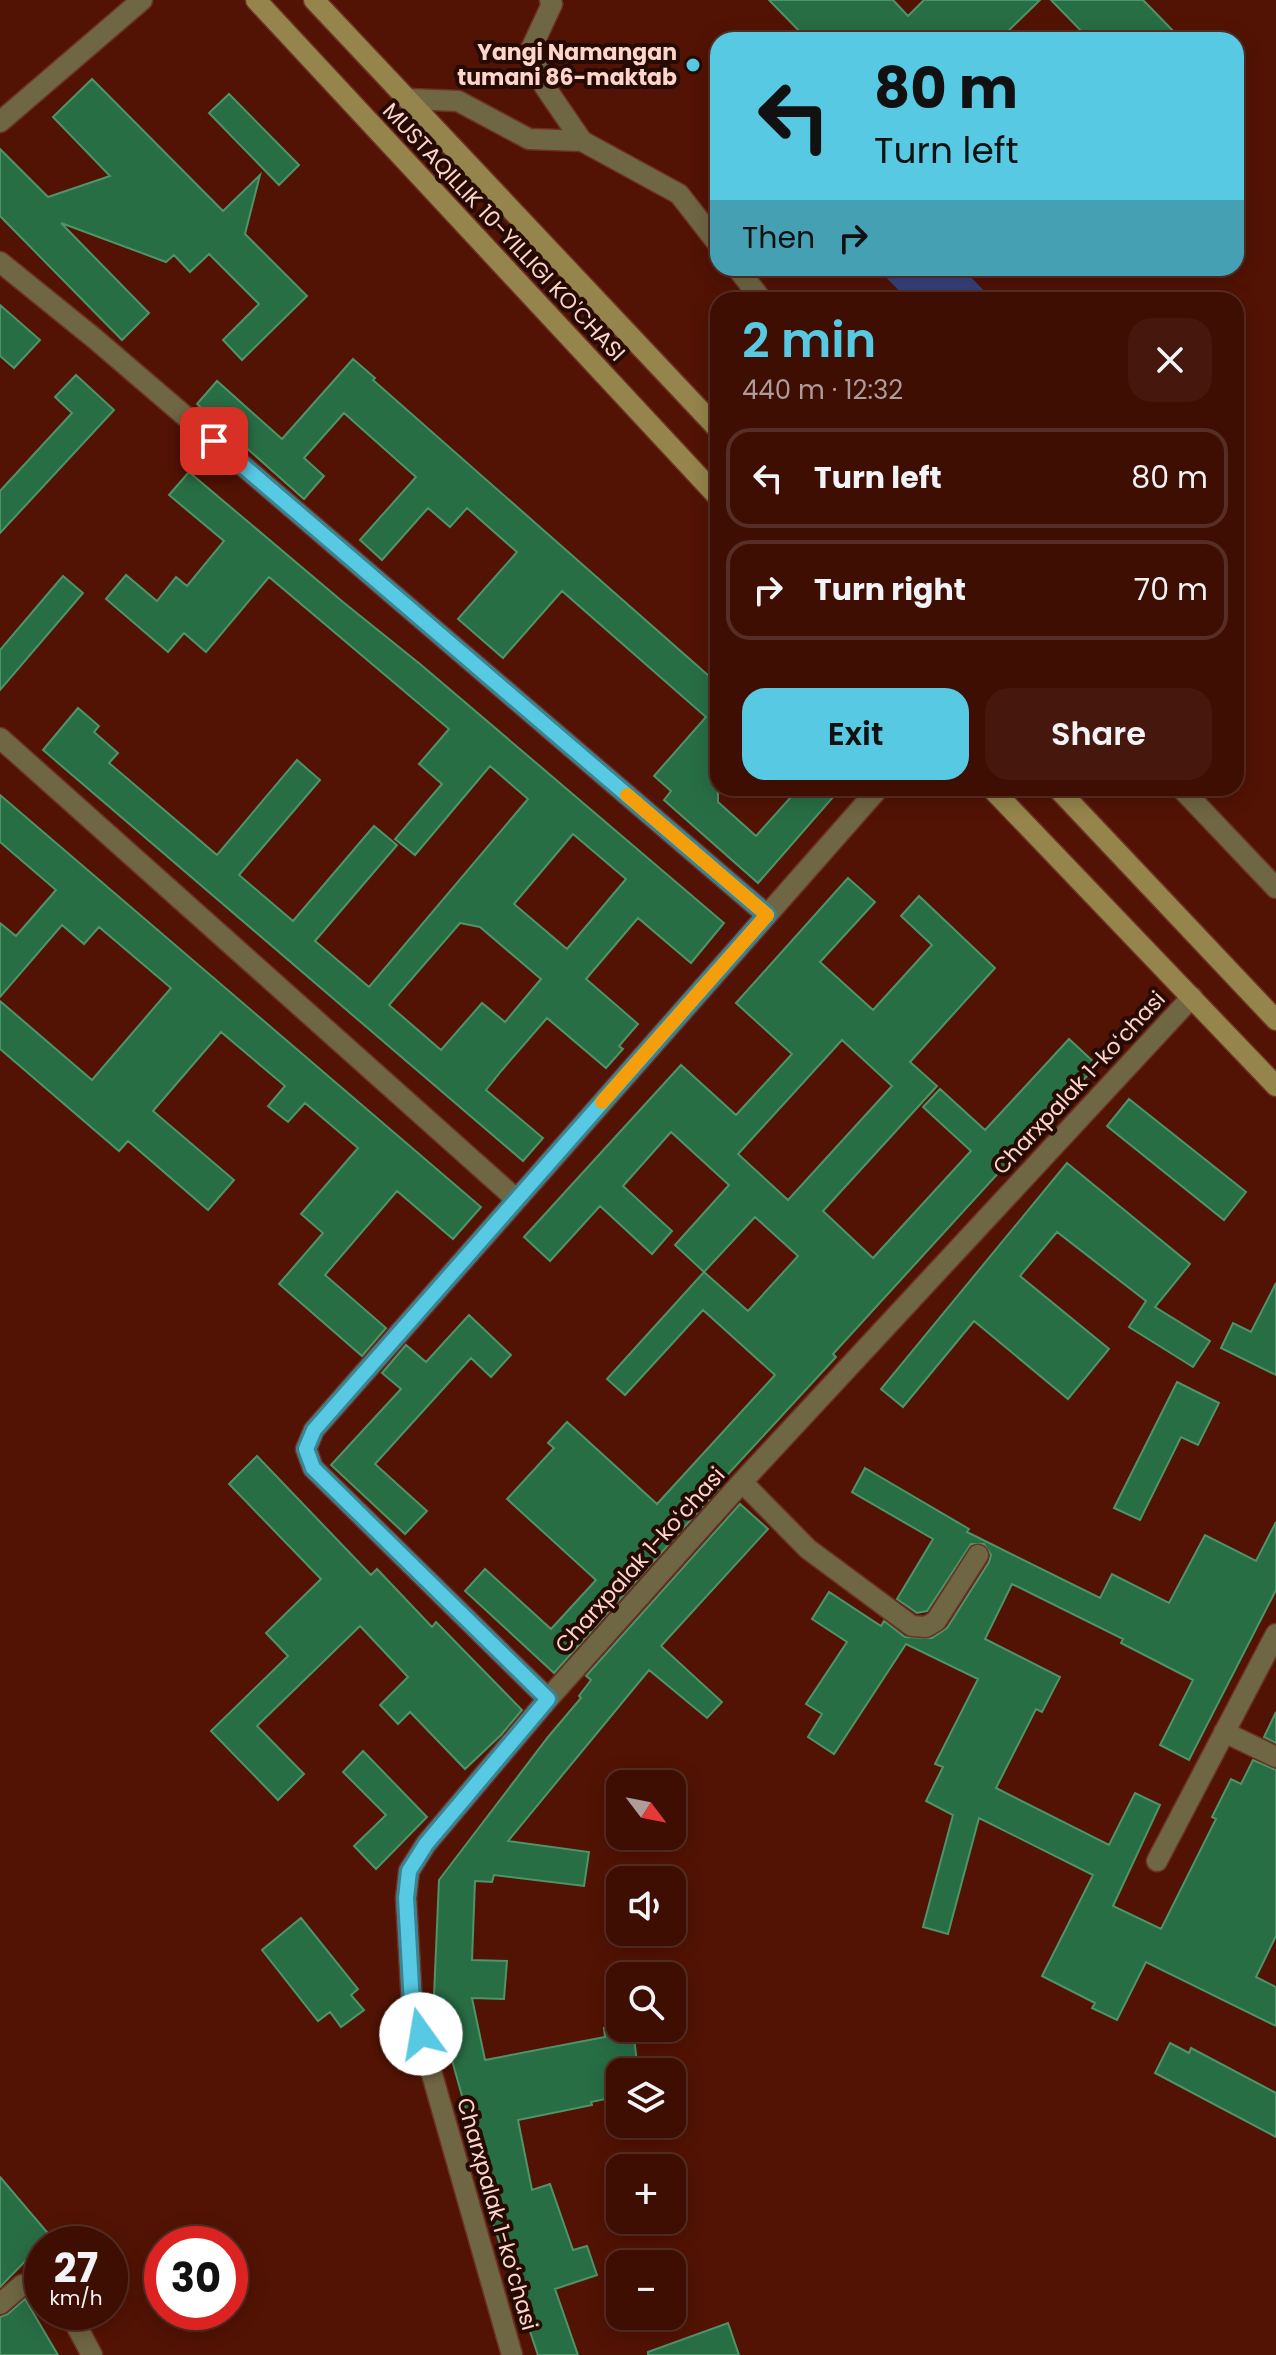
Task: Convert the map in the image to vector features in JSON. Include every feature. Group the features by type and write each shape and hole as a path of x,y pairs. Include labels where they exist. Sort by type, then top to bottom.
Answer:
{"main road":[{"name":"MUSTAQILLIK 10-YILLIGI KO'CHASI","path":"256,0 710,488"},
{"name":"MUSTAQILLIK 10-YILLIGI KO'CHASI","path":"314,0 710,420"},
{"path":"999,796 1276,1086"},
{"path":"1065,796 1276,1020"}],"street":[{"path":"0,122 142,0"},
{"path":"550,0 552,4 531,49 545,87 582,141"},
{"path":"408,99 458,101 529,139 582,141 679,194 710,234"},
{"path":"0,262 94,338 767,915"},
{"path":"743,276 756,292"},
{"path":"0,738 516,1199"},
{"path":"548,1699 313,1468 306,1449 314,1430 872,796"},
{"path":"1189,796 1276,888"},
{"name":"Charxpalak 1-koʻchasi","path":"512,2355 412,2004 406,1898 409,1871 426,1844 548,1699 742,1482 1192,997"},
{"path":"742,1482 808,1549 912,1626 926,1627 936,1621 978,1555"},
{"path":"1157,1861 1276,1634"},
{"path":"1224,1732 1276,1757"},
{"path":"0,2304 24,2285"},
{"path":"79,2330 92,2355"}],"shaded area":[{"path":"885,276 970,276 985,292 900,292"}],"building":[{"path":"769,0 893,0 908,16 924,0 1040,0 1007,32 800,32"},
{"path":"1051,0 1143,0 1174,32 1082,32"},
{"path":"92,79 223,211 260,175 245,234 307,296 242,360 223,340 259,304 209,254 190,272 174,255 166,262 61,223 149,313 122,340 0,216 0,149 48,197 110,176 53,117"},
{"path":"229,94 299,165 279,185 209,113"},
{"path":"0,305 40,340 14,368 0,356"},
{"path":"353,359 710,677 710,796 718,796 718,802 756,836 792,796 834,796 758,883 664,800 671,791 654,776 706,717 562,591 503,658 458,619 517,552 467,508 450,527 428,508 382,560 360,540 416,477 344,413 304,458 324,476 304,499 197,404 217,381 282,439"},
{"path":"76,375 114,410 0,533 0,491 72,413 55,397"},
{"path":"189,472 724,923 691,963 638,918 586,979 638,1024 619,1046 623,1049 606,1068 547,1018 502,1070 486,1090 543,1138 523,1161 43,750 78,708 99,726 94,732 118,753 109,763 217,855 297,760 320,780 239,875 293,921 374,826 397,845 315,941 369,987 528,799 490,766 415,855 395,839 442,784 419,764 449,729 269,577 206,652 184,633 168,652 106,599 126,575 157,601 176,577 187,586 224,541 169,495","holes":["573,834 626,879 567,949 514,904","460,923 480,927 541,979 505,1022 482,1003 441,1050 389,1005"]},
{"path":"63,576 83,593 0,690 0,650"},
{"path":"0,795 481,1207 453,1239 397,1191 325,1275 386,1328 362,1356 279,1284 323,1233 301,1214 358,1148 305,1103 288,1122 268,1106 285,1086 221,1032 153,1111 234,1180 208,1210 128,1141 119,1151 0,1049 0,1001 92,1080 171,988 99,927 84,944 62,925 0,997 0,923 16,936 56,890 0,842"},
{"path":"848,878 875,902 820,962 873,1010 932,945 901,916 919,896 995,968 910,1062 937,1086 823,1211 873,1258 971,1151 923,1107 940,1089 985,1130 1069,1039 1097,1065 833,1354 836,1357 718,1485 720,1487 554,1673 465,1591 485,1569 551,1629 596,1580 507,1499 554,1448 548,1443 567,1422 657,1504 775,1375 703,1310 625,1395 607,1379 704,1272 675,1245 729,1185 671,1132 623,1186 672,1231 652,1254 600,1206 550,1261 524,1237 681,1065 736,1115 792,1054 736,1003","holes":["842,1040 892,1086 788,1200 738,1154","755,1217 798,1256 748,1311 704,1272"]},
{"path":"1129,1099 1246,1192 1224,1220 1107,1126"},
{"path":"1067,1163 1190,1264 1155,1307 1210,1341 1193,1367 1129,1327 1146,1301 1057,1232 1020,1276 1109,1349 1068,1399 974,1321 903,1407 881,1389"},
{"path":"1276,1283 1276,1375 1221,1348 1233,1323 1251,1332"},
{"path":"469,1315 511,1355 491,1377 471,1358 375,1464 427,1511 405,1534 331,1465 401,1389 382,1373 406,1345 426,1362"},
{"path":"1177,1382 1219,1403 1198,1445 1181,1437 1140,1520 1114,1508"},
{"path":"257,1456 371,1575 377,1569 432,1627 436,1622 522,1710 465,1769 410,1712 398,1724 380,1705 408,1677 360,1626 257,1726 304,1774 278,1800 211,1731 288,1656 266,1633 321,1579 229,1484"},
{"path":"865,1468 969,1529 967,1532 1100,1598 1112,1574 1169,1603 1205,1535 1256,1561 1276,1522 1276,1590 1189,1760 1160,1745 1193,1680 1121,1643 1123,1639 1012,1584 985,1639 1060,1677 1042,1712 1036,1709 996,1788 1109,1845 1135,1793 1160,1805 1113,1906 1161,1929 1216,1819 1212,1817 1231,1779 1241,1784 1253,1760 1276,1770 1276,1936 1256,1977 1276,1987 1276,2026 1146,1962 1117,2020 1092,2008 1095,2003 1042,1976 1093,1875 979,1818 948,1934 923,1927 953,1815 926,1801 943,1767 935,1764 978,1679 906,1644 834,1754 808,1737 822,1714 806,1704 847,1642 812,1619 829,1592 881,1626 884,1621 905,1637 932,1638 947,1628 991,1555 984,1544 971,1544 927,1611 917,1613 897,1599 933,1539 852,1492"},
{"path":"740,1504 768,1529 661,1646 722,1702 707,1718 649,1670 508,1841 589,1852 584,1886 494,1875 492,1882 475,1881 472,1960 507,1961 504,1999 472,1998 485,2060 605,2037 604,2028 606,2042 635,2042 636,2058 606,2058 606,2099 591,2102 592,2105 518,2120 532,2190 550,2184 573,2250 587,2246 597,2275 555,2289 578,2355 538,2355 487,2206 464,2103 434,1996 439,1880 581,1698 579,1696 591,1680 586,1676"},
{"path":"1276,1712 1276,1743 1264,1737"},
{"path":"363,1751 427,1817 376,1869 354,1846 386,1815 343,1772"},
{"path":"301,1918 358,1989 351,1995 364,2010 341,2027 330,2012 318,2021 262,1950"},
{"path":"1170,2043 1189,2053 1191,2048 1276,2093 1276,2137 1155,2073"},
{"path":"0,2177 42,2226 24,2226 24,2262 0,2287"},
{"path":"24,2300 24,2330 43,2330 58,2355 0,2355 0,2317"},
{"path":"728,2323 739,2355 648,2355 648,2352"}],"slow traffic":[{"path":"602,1102 767,915 627,795"}],"place":[{"name":"Yangi Namangan tumani 86-maktab","path":"693,65"}],"route":[{"path":"214,441 767,915 314,1430 306,1449 313,1468 548,1699 426,1844 409,1871 406,1898 412,2004 421,2034"}]}
